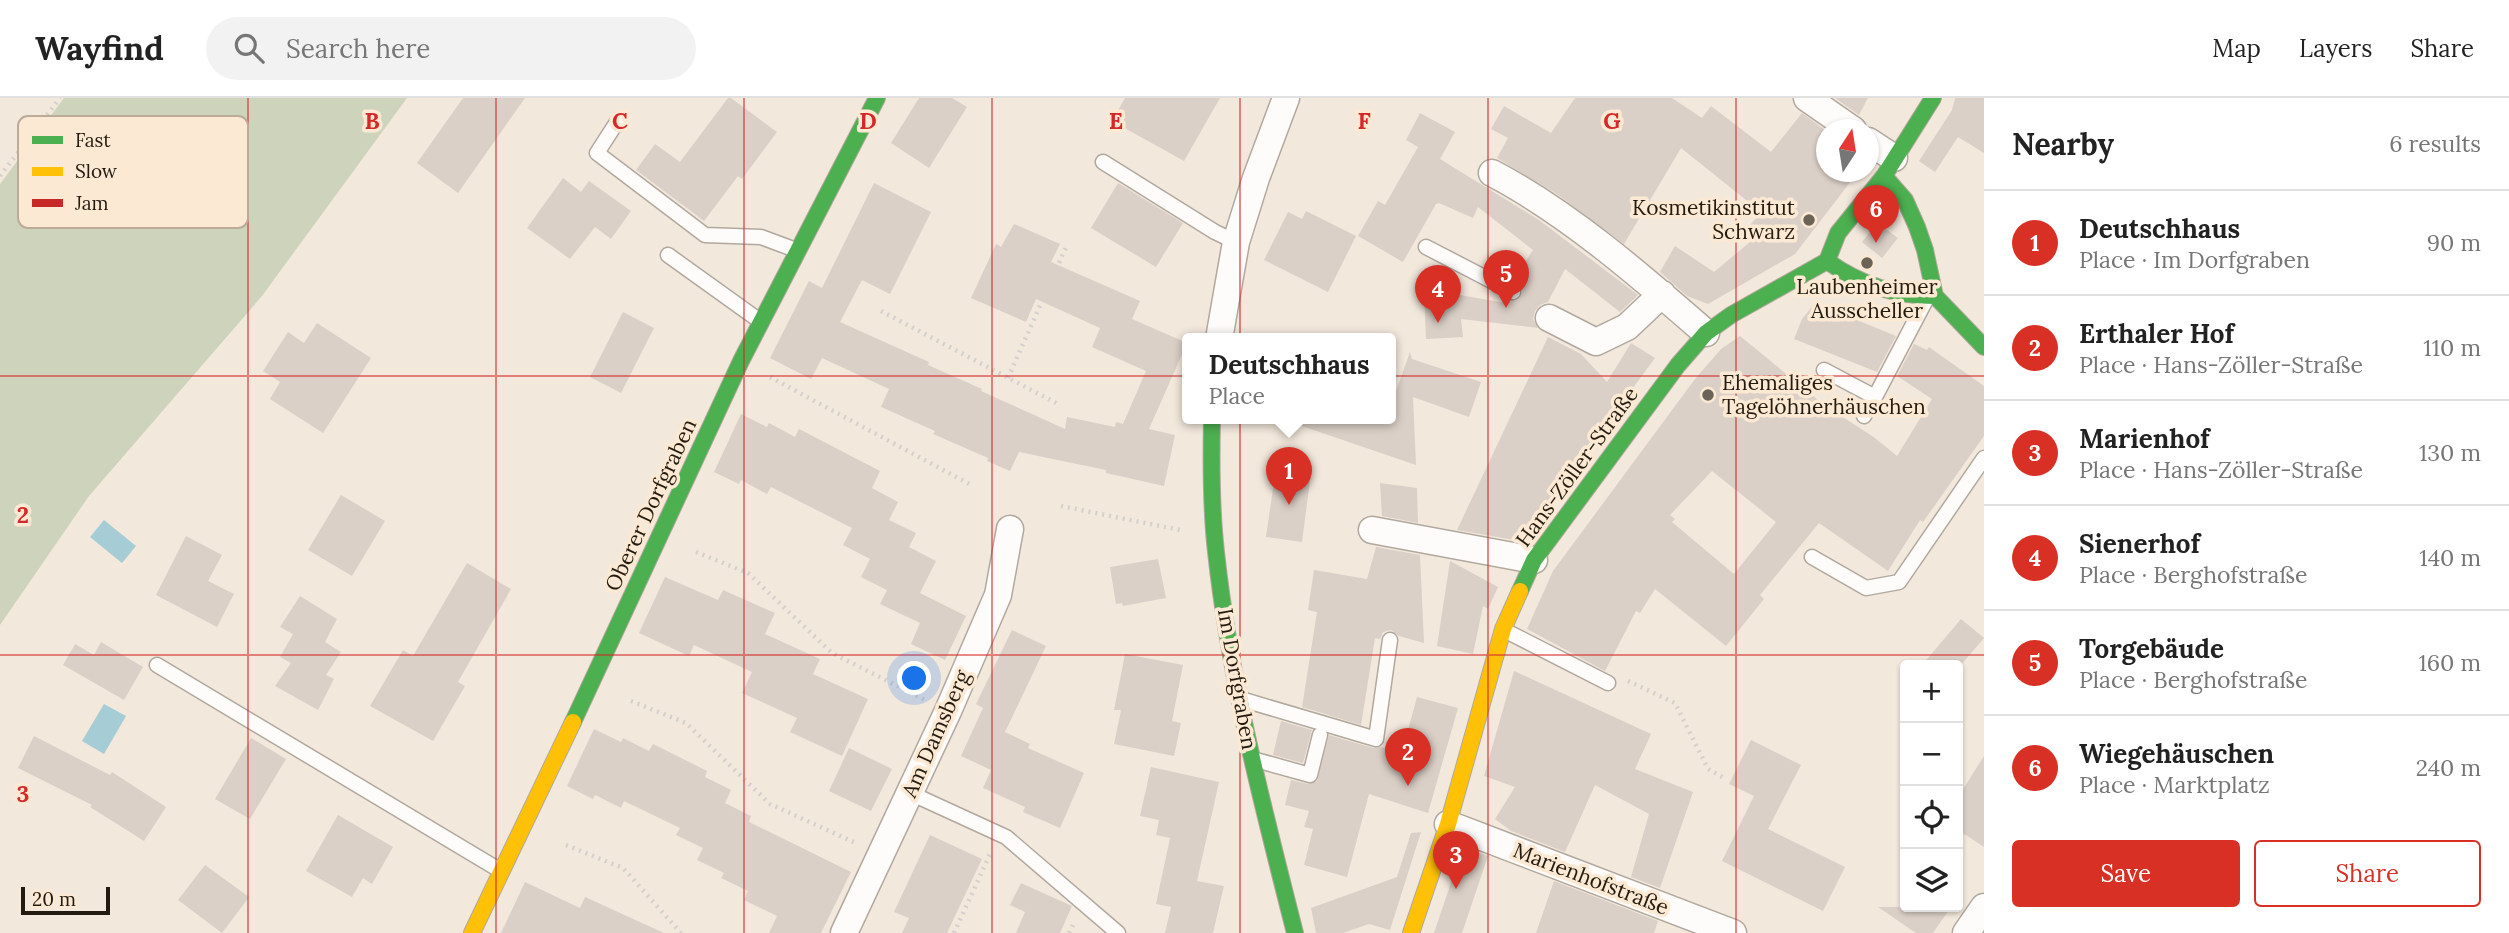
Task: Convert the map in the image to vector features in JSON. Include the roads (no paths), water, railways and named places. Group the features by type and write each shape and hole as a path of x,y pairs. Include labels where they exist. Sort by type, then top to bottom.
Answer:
{"street":[{"name":"Oberer Dorfgraben","path":"472,933 591,685 741,360 877,98"},
{"path":"1220,333 1237,242 1256,178 1286,98"},
{"path":"1807,98 1837,119"},
{"path":"1931,296 1910,297 1889,292 1838,270 1827,261 1838,233 1889,167 1933,98"},
{"path":"1879,155 1889,167 1917,227 1925,250 1931,296 1984,347"},
{"path":"1492,173 1531,193 1662,294 1706,333"},
{"name":"Hans-Zöller-Straße","path":"1411,933 1448,824 1503,629 1534,560 1678,365 1706,333 1731,315 1827,261"},
{"path":"1543,314 1596,342 1627,327 1662,294"},
{"name":"Im Dorfgraben","path":"1212,424 1214,536 1236,698 1295,933"},
{"name":"Am Damsberg","path":"844,933 948,712 999,595 1010,529"},
{"path":"1372,530 1534,560"},
{"name":"Marienhofstraße","path":"1448,824 1733,933"},
{"path":"1966,933 1984,907"}],"lane":[{"path":"617,122 597,153 705,235 761,237 798,250"},
{"path":"1103,162 1215,232 1237,242"},
{"path":"1426,247 1513,292"},
{"path":"668,255 761,322"},
{"path":"1864,416 1931,296"},
{"path":"1824,370 1875,397"},
{"path":"1812,557 1866,588 1899,582 1984,458"},
{"path":"1503,629 1608,683"},
{"path":"1236,698 1376,739 1390,640"},
{"path":"157,665 500,871"},
{"path":"1251,759 1310,775 1320,735"},
{"path":"910,793 999,834 1118,933"}],"water":[{"path":"104,520 136,546 122,563 90,537"},
{"path":"104,704 126,716 104,754 82,741"}],"place":[{"name":"Kosmetikinstitut Schwarz","path":"1809,220"},
{"name":"Wiegehäuschen","path":"1876,243"},
{"name":"Laubenheimer Ausscheller","path":"1867,263"},
{"name":"Torgebäude","path":"1506,308"},
{"name":"Sienerhof","path":"1438,323"},
{"name":"Ehemaliges Tagelöhnerhäuschen","path":"1708,395"},
{"name":"Deutschhaus","path":"1289,505"},
{"name":"Erthaler Hof","path":"1408,786"},
{"name":"Marienhof","path":"1456,889"}]}
